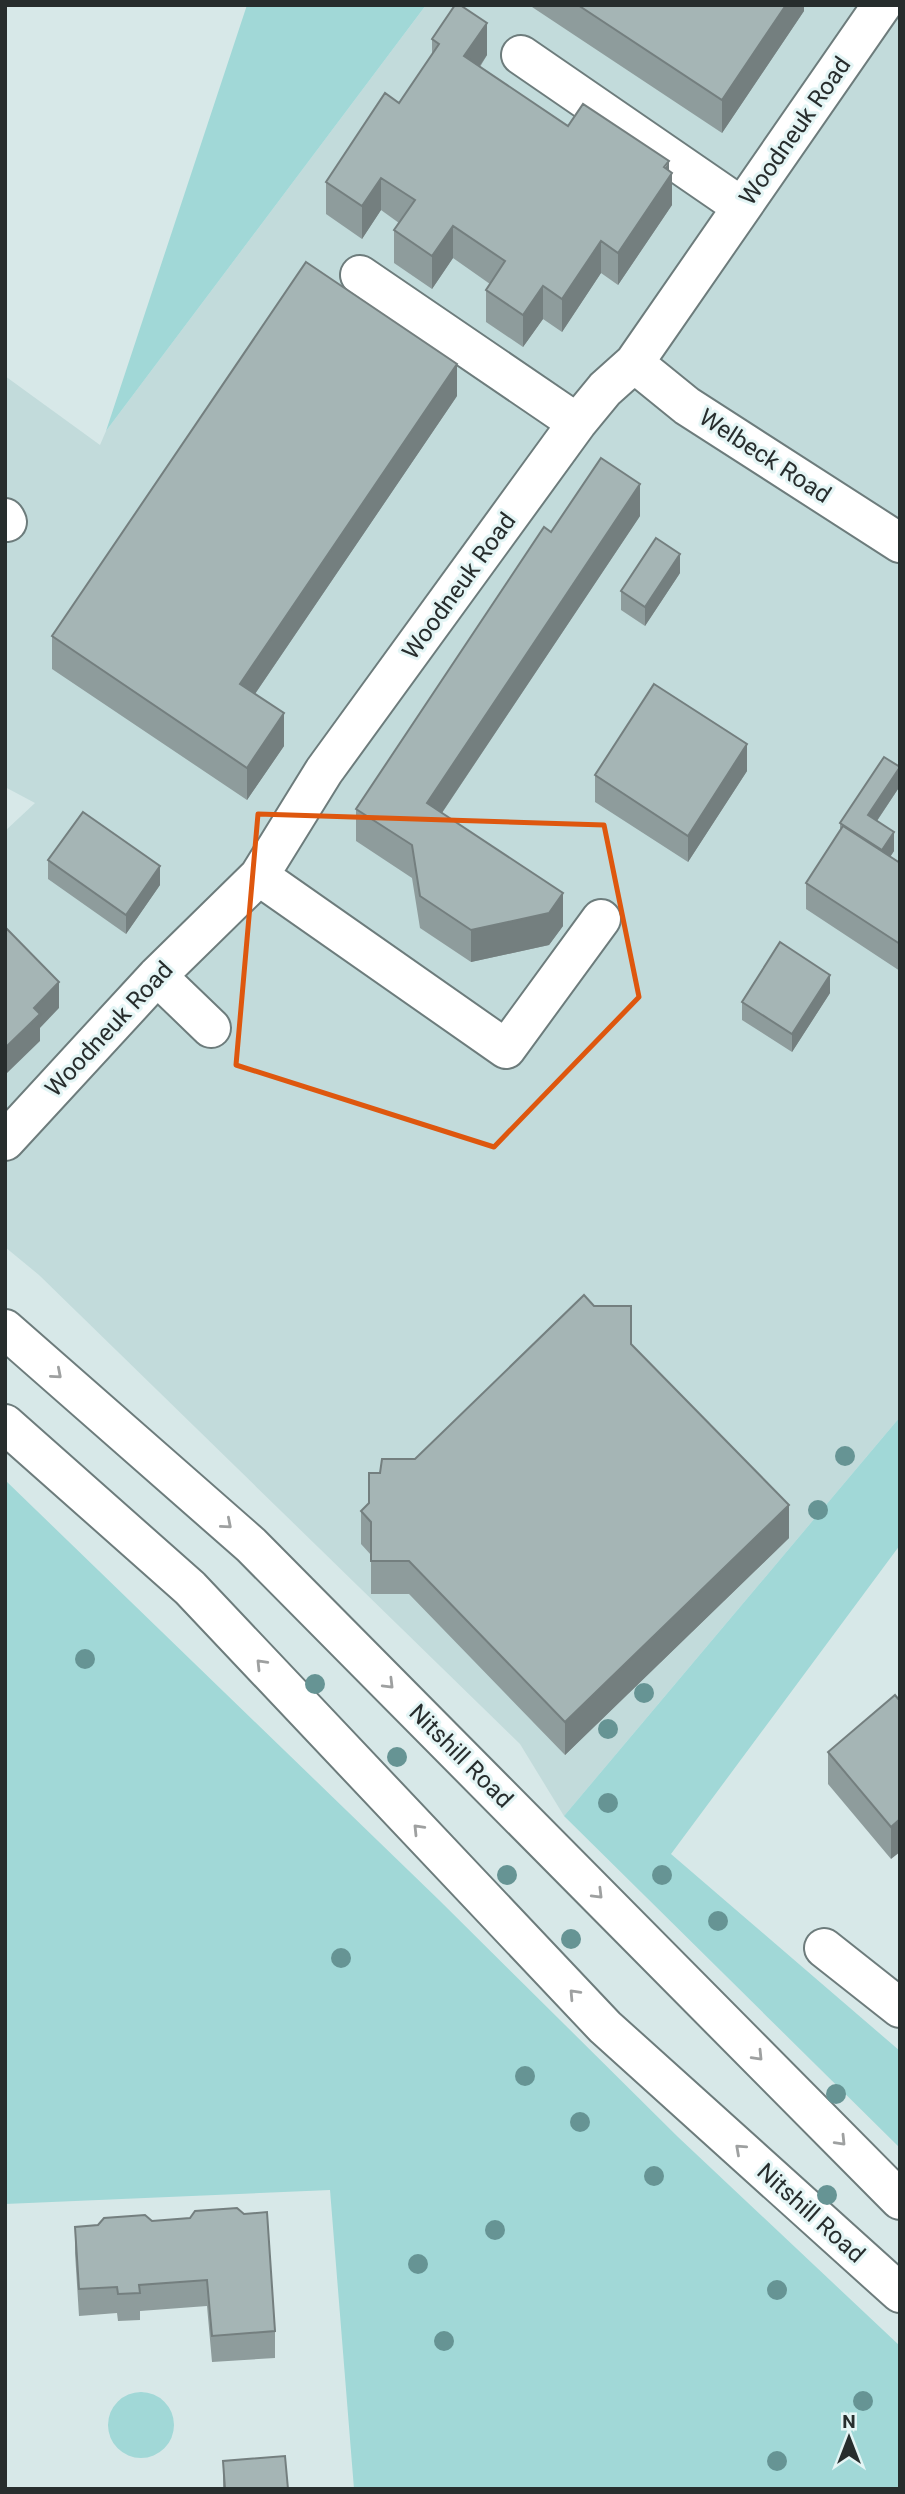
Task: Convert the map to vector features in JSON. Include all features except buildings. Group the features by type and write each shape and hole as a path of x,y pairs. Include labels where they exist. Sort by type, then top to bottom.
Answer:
{"main road":[{"name":"Woodneuk Road","path":"5,1141 157,976 259,876 324,771 577,423 605,389 634,363 882,5"},
{"path":"521,55 742,207"},
{"path":"360,275 577,423"},
{"name":"Welbeck Road","path":"634,363 687,406 900,543"},
{"path":"259,876 506,1049 601,919"},
{"path":"157,976 211,1028"},
{"name":"Nitshill Road","path":"5,1329 251,1545 900,2200"},
{"name":"Nitshill Road","path":"5,1424 190,1588 605,2026 900,2293"},
{"path":"824,1948 900,2008"}],"highlighted area":[{"path":"258,814 604,825 639,997 494,1147 236,1065"}],"shaded area":[{"path":"247,5 426,5 106,431"},
{"path":"426,5 900,5 900,1417 564,1816 520,1744 39,1275 5,1247 5,831 35,803 5,787 5,376 100,445 106,431"},
{"path":"900,1417 900,1545 671,1854 900,2051 900,2148 564,1816"},
{"path":"5,1480 439,1900 678,2137 900,2346 900,2489 354,2489 330,2190 5,2204"},
{"path":"141,2392 154,2395 164,2402 171,2412 174,2425 171,2438 164,2448 154,2455 141,2458 128,2455 118,2448 111,2438 108,2425 111,2412 118,2402 128,2395"}]}
